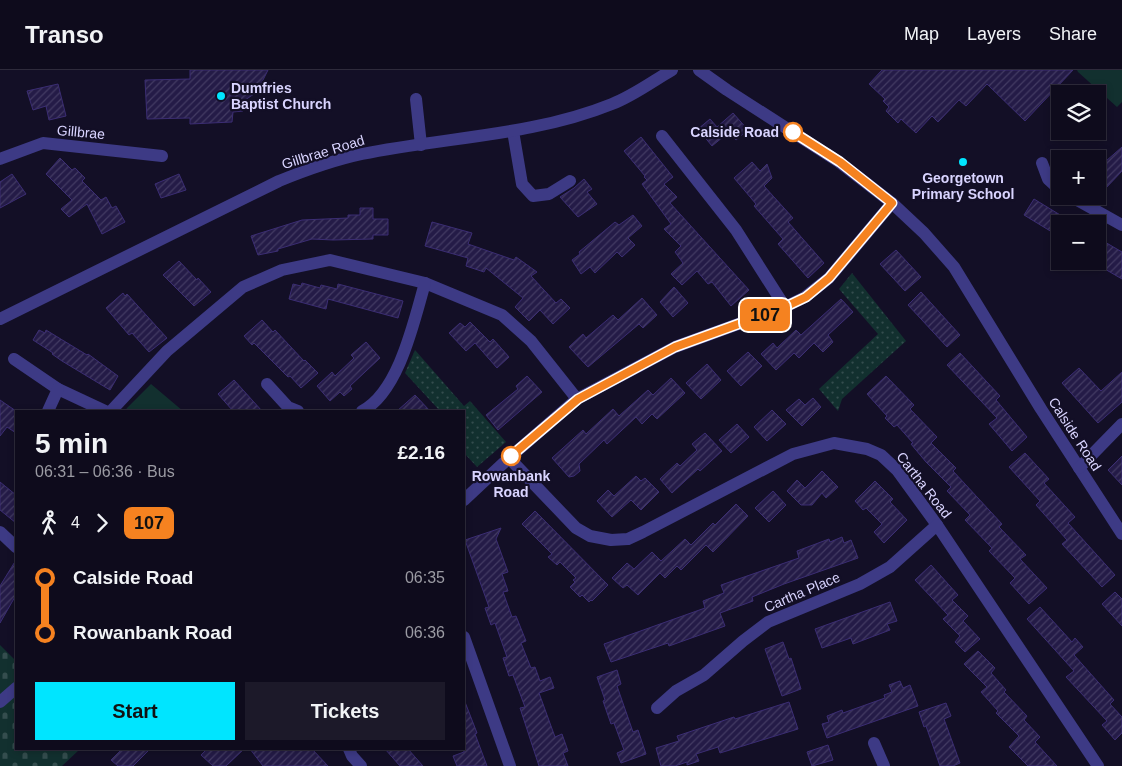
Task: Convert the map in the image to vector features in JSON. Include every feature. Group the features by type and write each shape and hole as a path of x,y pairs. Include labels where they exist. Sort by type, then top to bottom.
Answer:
{"street":[{"name":"Gillbrae Road","path":"0,319 279,181 306,170 362,154 513,131 572,118 614,104 672,70"},
{"name":"Calside Road","path":"699,70 840,162 892,203 924,233 954,267 1040,409 1122,534"},
{"path":"416,98 421,145"},
{"path":"513,131 522,184 534,196 549,194 570,181"},
{"path":"662,136 736,230 785,307"},
{"name":"Gillbrae","path":"0,159 43,143 162,156"},
{"path":"1042,163 1048,179 1051,182"},
{"path":"465,499 509,458 578,399 675,347 785,307 806,297 829,278 892,203"},
{"path":"1089,205 1120,220"},
{"path":"113,410 168,351 242,287 282,270 330,260 426,283 502,315 531,341 578,399"},
{"path":"364,410 379,400 388,387 406,347 426,283"},
{"path":"14,359 58,389 102,410"},
{"path":"267,384 288,407 296,410"},
{"path":"48,410 58,389"},
{"path":"1079,468 1122,424"},
{"name":"Cartha Road","path":"509,458 576,528 590,536 611,540 628,539 793,454 834,443 867,449 881,455 897,470 937,525 1098,766"},
{"name":"Cartha Place","path":"658,708 676,691 704,675 743,640 768,622 860,584 890,567 937,525"},
{"path":"0,532 15,546"},
{"path":"465,640 510,766"},
{"path":"0,702 15,689"},
{"path":"874,743 884,766"},
{"path":"349,750 361,766"}],"green space":[{"path":"1077,70 1122,70 1122,102 1117,107 1106,97 1106,85 1092,85"},
{"path":"852,273 906,341 842,399 838,411 819,389 878,334 839,289"},
{"path":"415,350 464,406 470,401 506,442 477,467 465,454 465,410 439,410 405,373"},
{"path":"151,384 182,410 126,410"},
{"path":"0,645 15,660 15,750 79,750 62,766 0,766"}],"building":[{"name":"Dumfries Baptist Church","path":"190,70 268,70 257,92 245,100 243,111 233,112 232,122 190,124 190,118 147,119 145,80 190,79"},
{"name":"Georgetown Primary School","path":"882,70 1073,70 1059,85 1051,85 1051,93 1025,121 987,84 966,106 959,100 938,122 932,116 916,133 901,119 898,123 886,111 889,107 883,101 885,99 869,84"},
{"path":"58,84 66,116 49,120 46,106 33,110 27,91"},
{"path":"733,113 748,130 736,140 729,132 712,146 698,129 710,119 717,127"},
{"path":"641,137 673,177 664,184 677,197 670,203 749,290 731,306 712,282 708,284 697,271 682,285 671,274 683,263 675,252 681,246 664,229 671,224 642,184 647,180 645,176 624,151"},
{"path":"1122,147 1122,171 1106,188 1106,161"},
{"path":"60,158 72,170 75,168 85,178 82,181 101,200 106,197 112,208 116,206 125,222 102,234 87,204 69,217 61,209 72,200 46,174"},
{"path":"752,162 760,171 767,164 772,178 764,186 793,218 788,222 824,263 808,278 778,244 783,239 754,206 756,204 734,178"},
{"path":"12,174 26,194 0,208 0,182"},
{"path":"179,174 186,190 161,198 155,184"},
{"path":"584,179 592,189 587,192 597,204 578,217 560,197"},
{"path":"1034,199 1060,215 1051,215 1051,232 1024,215"},
{"path":"360,208 373,208 373,219 388,219 388,235 373,235 373,239 312,239 278,249 278,251 258,255 251,236 302,220 348,218 348,215 360,215"},
{"path":"633,215 642,226 628,238 635,245 622,257 617,252 595,273 590,267 581,274 572,260 580,254 579,252 615,222 619,225"},
{"path":"432,222 472,233 468,244 514,260 516,257 537,272 531,276 556,303 561,299 570,308 553,324 540,310 529,321 515,307 523,298 486,268 484,272 466,266 468,258 425,246"},
{"path":"1106,243 1122,252 1122,279 1106,270"},
{"path":"896,250 921,277 905,291 880,264"},
{"path":"179,261 211,292 194,306 163,275"},
{"path":"302,283 320,288 321,285 337,289 338,284 403,301 398,318 328,299 326,309 289,299 293,284 301,286"},
{"path":"674,287 688,303 673,317 660,302"},
{"path":"921,292 960,335 947,347 908,305"},
{"path":"123,293 125,296 127,294 167,338 149,352 132,333 129,335 106,308"},
{"path":"642,298 657,315 643,328 639,324 588,367 569,347 583,334 586,338 613,315 618,320"},
{"path":"841,299 853,312 828,335 833,342 823,352 814,343 799,358 794,353 776,370 761,354 773,343 777,348 796,330 801,335"},
{"path":"262,320 273,332 275,330 318,373 301,388 254,343 252,345 244,336"},
{"path":"470,322 490,342 493,339 509,357 497,368 475,343 466,351 449,333 460,323 465,327"},
{"path":"39,330 45,333 46,330 88,354 118,376 110,390 62,361 33,340"},
{"path":"366,342 380,358 350,386 352,389 344,396 340,392 330,401 317,386 332,372 335,376 354,358 351,355"},
{"path":"748,352 762,366 741,386 727,371"},
{"path":"960,353 1000,396 996,400 1027,437 1012,451 989,424 997,418 947,365"},
{"path":"707,364 721,380 701,399 686,383"},
{"path":"1079,368 1101,391 1122,372 1122,402 1098,423 1062,383"},
{"path":"527,376 542,392 498,430 486,415 518,389 516,386"},
{"path":"886,376 914,405 910,409 937,437 931,443 956,468 953,471 1002,524 999,527 1026,555 1020,559 1047,588 1029,604 1010,583 1015,578 989,551 992,548 965,520 970,515 947,491 951,487 926,462 897,425 894,427 885,418 887,416 867,394"},
{"path":"671,378 685,393 657,419 652,414 642,424 636,417 607,444 604,440 579,464 580,471 574,476 569,477 552,458 583,430 586,434 613,409 619,416 648,390 653,395"},
{"path":"234,380 261,410 232,410 218,394"},
{"path":"415,395 429,410 398,410"},
{"path":"813,398 821,407 802,426 786,410 799,399 805,405"},
{"path":"0,400 15,410 15,432 7,427 0,436"},
{"path":"772,410 786,424 767,441 754,427"},
{"path":"737,424 749,437 731,453 719,440"},
{"path":"705,433 722,451 700,471 698,469 672,493 660,479 677,463 680,466 697,450 692,444"},
{"path":"1025,453 1049,479 1044,483 1075,517 1068,523 1115,575 1102,587 1062,544 1067,540 1036,505 1040,501 1009,467"},
{"path":"1122,456 1122,485 1108,470"},
{"path":"822,471 838,487 826,498 822,493 812,505 801,505 787,491 797,480 805,488"},
{"path":"636,476 641,481 645,478 659,492 641,510 631,500 612,517 597,501 608,490 614,496"},
{"path":"875,481 893,499 890,502 907,520 884,543 874,532 882,524 866,508 863,510 855,501"},
{"path":"0,482 15,494 15,522 0,510"},
{"path":"773,491 786,505 769,522 755,508"},
{"path":"736,504 748,516 713,552 706,545 681,570 677,566 665,578 660,573 638,595 627,585 623,588 612,578 627,563 634,569 652,552 661,561 685,539 691,545"},
{"path":"535,511 608,585 592,601 589,602 582,595 580,597 570,587 576,578 560,562 557,565 548,557 552,554 522,524"},
{"path":"501,528 496,539 508,572 502,574 508,591 503,592 512,617 516,616 526,641 521,643 531,668 535,667 540,681 550,677 554,688 539,693 555,737 562,734 568,751 563,753 568,766 539,766 520,708 525,707 513,675 509,676 503,658 507,657 495,623 491,625 485,608 489,607 465,540"},
{"path":"842,537 844,543 851,540 858,558 784,584 752,597 753,601 720,613 725,626 669,646 668,643 611,662 604,644 705,608 703,601 724,593 721,585 799,558 797,551 829,539 830,542"},
{"path":"15,562 15,597 0,623 0,586"},
{"path":"931,565 958,595 952,600 968,616 963,621 980,639 965,652 955,642 960,636 943,619 948,615 915,580"},
{"path":"1115,592 1122,599 1122,626 1102,604"},
{"path":"890,602 897,621 887,624 890,630 853,644 851,638 822,648 815,629"},
{"path":"1040,607 1072,642 1075,638 1083,647 1074,655 1114,700 1110,704 1122,717 1122,733 1115,740 1102,725 1107,721 1066,677 1074,671 1027,619"},
{"path":"783,642 789,659 791,658 801,689 782,696 765,649"},
{"path":"978,651 995,668 991,673 1006,690 1004,692 1027,716 1024,720 1040,737 1035,742 1057,766 1028,766 1009,747 1019,736 996,713 998,711 981,692 987,687 964,664"},
{"path":"617,670 621,684 617,686 633,732 638,730 646,754 621,763 617,753 624,750 614,723 611,724 597,677"},
{"path":"900,681 903,688 910,685 918,706 827,738 822,724 829,722 827,716 842,710 843,713 885,698 884,695 892,692 889,685"},
{"path":"465,702 487,766 457,766 453,756 464,752"},
{"path":"789,702 798,729 720,753 718,747 696,754 699,761 687,765 687,762 675,766 661,766 656,748 679,741 677,736 734,717 735,719"},
{"path":"946,703 951,716 944,719 960,763 953,766 940,766 919,712"},
{"path":"828,745 833,760 812,766 807,752"},
{"path":"121,750 149,750 133,766 118,766 111,760"},
{"path":"206,750 243,750 226,766 213,766 201,755"},
{"path":"251,750 313,750 328,766 263,766"},
{"path":"386,750 409,750 423,766 400,766"}],"bus line":[{"name":"107","path":"511,456 578,399 675,347 785,307 806,297 829,278 892,203 840,162 793,132"}],"place":[{"name":"Dumfries Baptist Church","path":"221,96"},
{"name":"Calside Road","path":"793,132"},
{"name":"Georgetown Primary School","path":"963,162"},
{"name":"Rowanbank Road","path":"511,456"}]}
